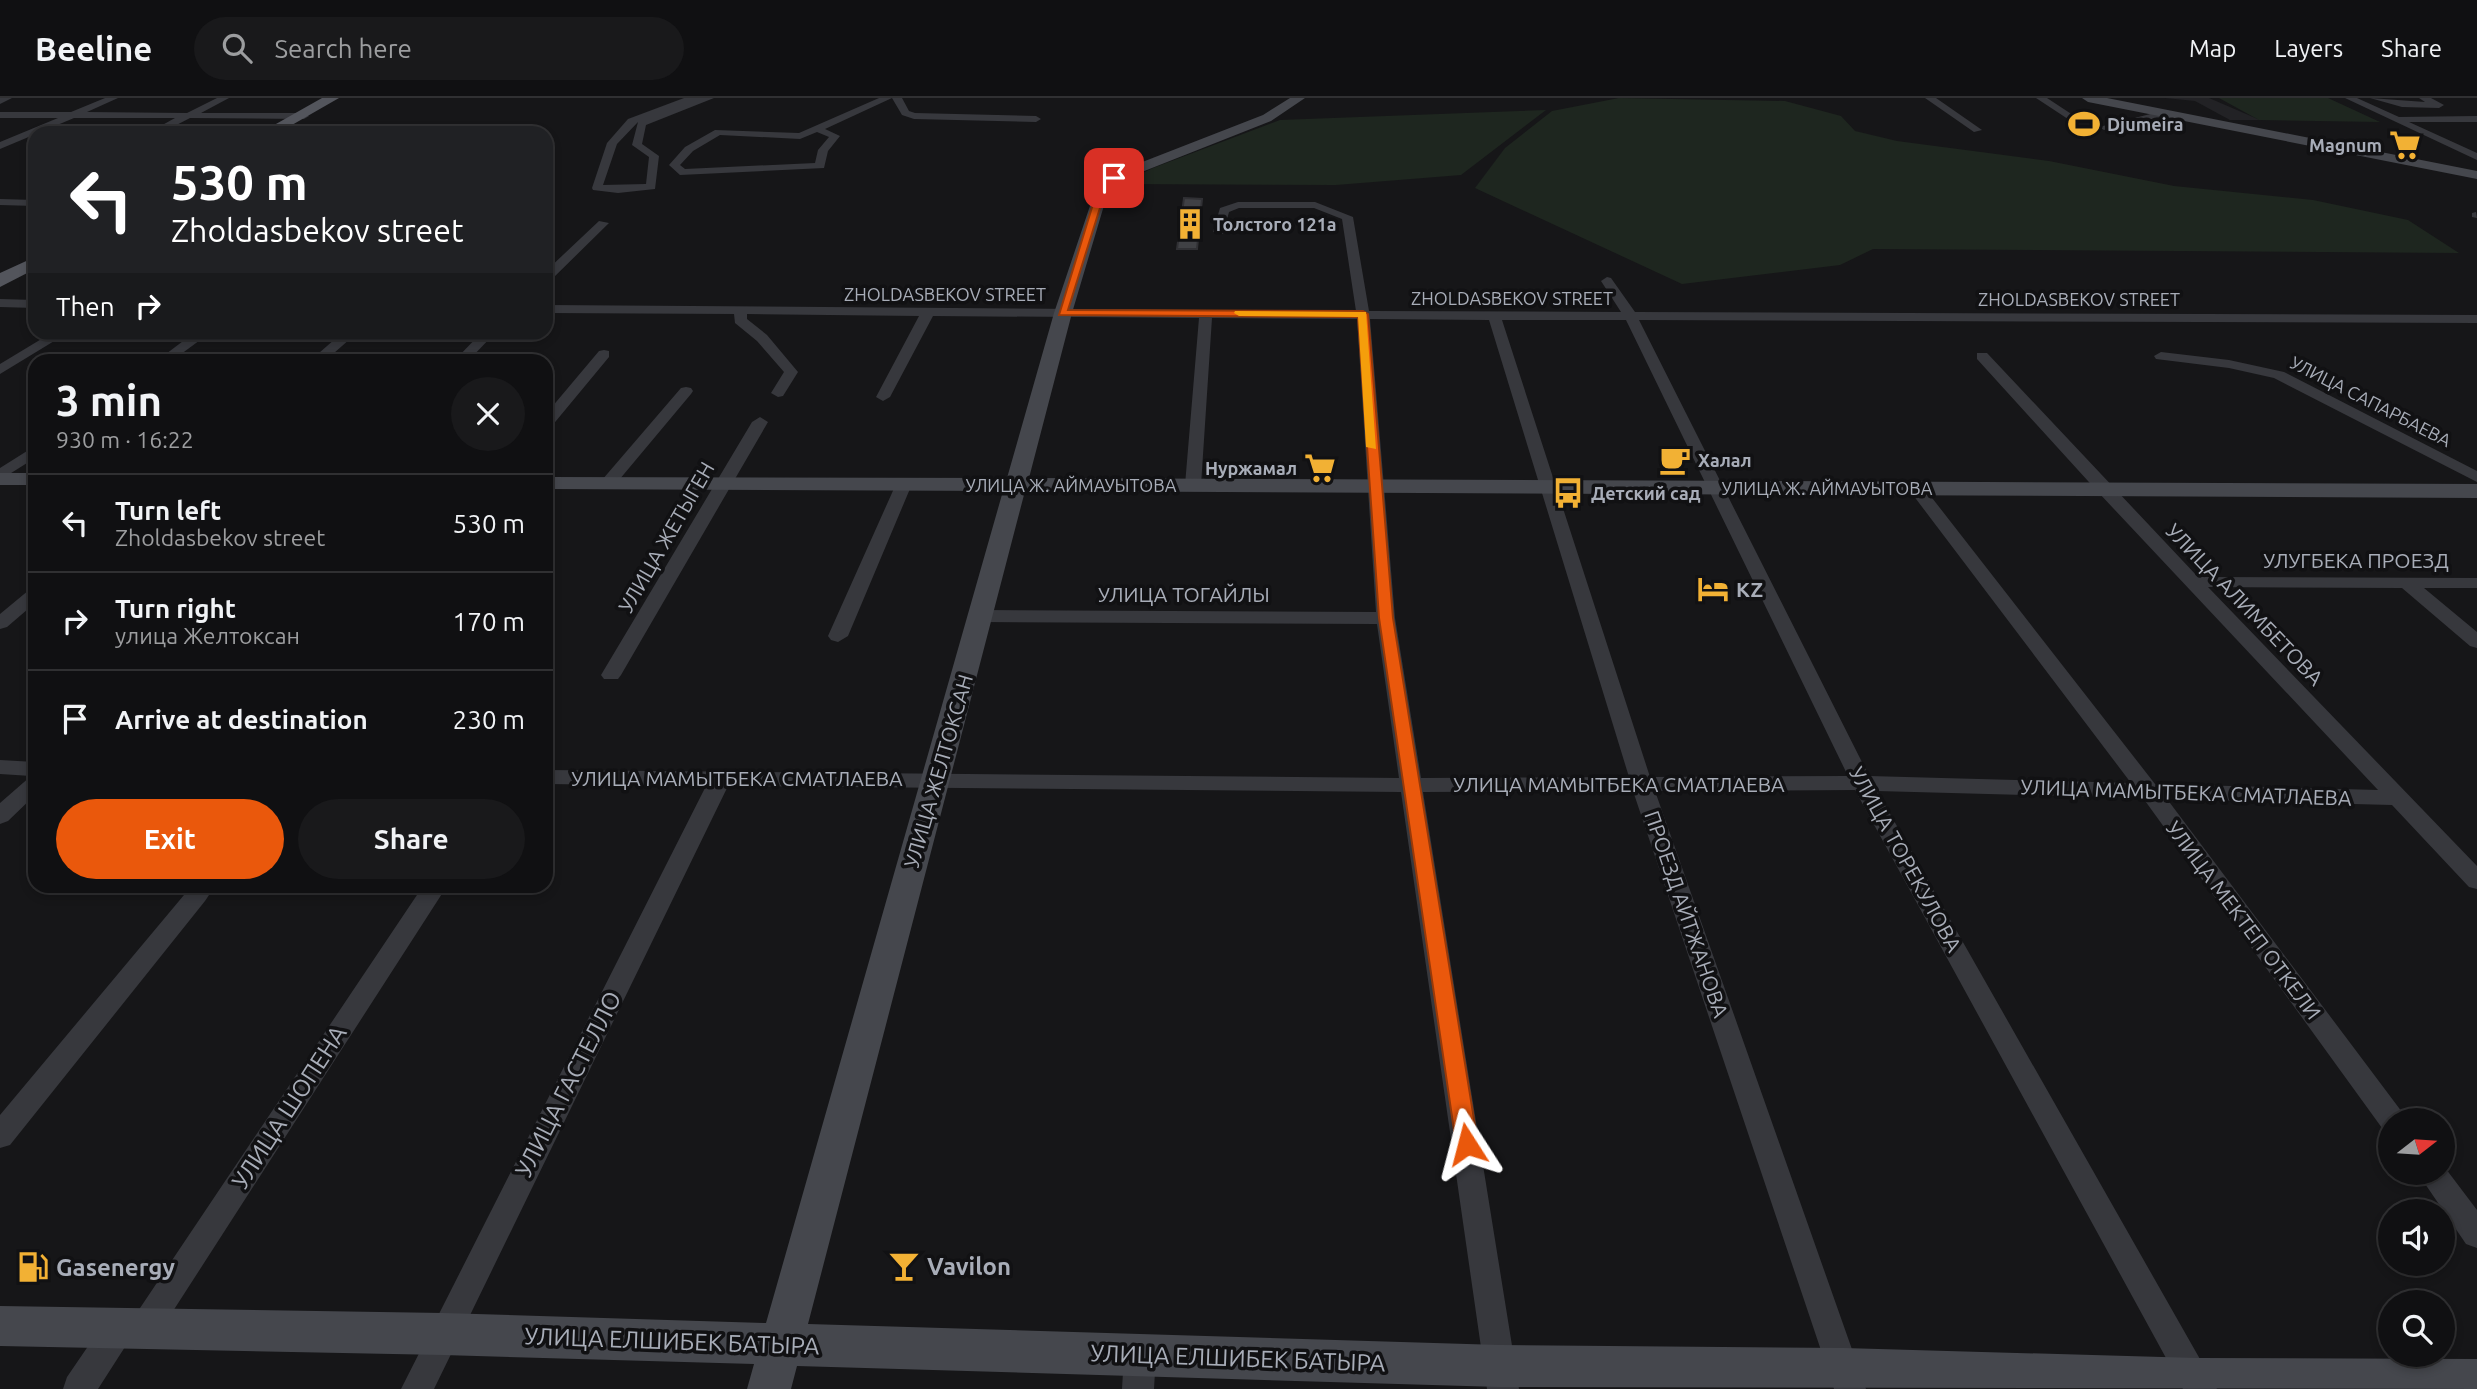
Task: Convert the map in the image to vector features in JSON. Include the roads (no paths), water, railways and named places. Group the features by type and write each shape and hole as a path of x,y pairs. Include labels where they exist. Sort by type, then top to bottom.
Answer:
{"main road":[{"path":"286,126 332,98"},
{"path":"281,126 338,98"},
{"path":"0,275 28,261"},
{"path":"0,281 28,266"}],"street":[{"path":"0,101 8,98"},
{"path":"48,126 113,98"},
{"path":"167,126 224,98"},
{"path":"702,99 642,123 637,145 654,156 652,187 618,190 597,188 612,143 631,121 702,99 722,98"},
{"path":"818,129 835,136 823,150 820,166 680,172 674,165 689,149 718,132 795,136 818,129 887,98"},
{"path":"897,98 905,113 914,116 1035,119"},
{"name":"УЛИЦА ЖЕЛТОКСАН","path":"769,1389 1063,313 1101,191 1114,178 1131,170 1268,118 1299,98"},
{"path":"1930,98 1977,130"},
{"path":"2041,98 2077,121"},
{"path":"2088,98 2477,175"},
{"path":"2142,98 2169,114"},
{"path":"2350,98 2477,157"},
{"path":"2375,98 2402,104 2438,105 2424,98"},
{"path":"2444,98 2455,103"},
{"path":"2466,107 2477,112"},
{"path":"2104,127 2169,114"},
{"path":"0,115 302,116"},
{"path":"2393,119 2477,119"},
{"path":"0,146 28,134"},
{"path":"0,202 28,203"},
{"path":"1219,232 1224,210 1238,205 1315,205 1347,217 1363,314 1386,618 1502,1377"},
{"path":"553,271 603,223"},
{"name":"УЛИЦА ТОРЕКУЛОВА","path":"1607,281 1631,317 1718,487 1862,783 2199,1384"},
{"path":"0,303 28,304"},
{"name":"ZHOLDASBEKOV STREET","path":"553,309 1631,317 2477,319"},
{"path":"741,311 740,320 762,338 792,372 778,393"},
{"path":"883,397 928,312"},
{"path":"1193,485 1206,313"},
{"name":"ПРОЕЗД АЙТЖАНОВА","path":"1494,316 1642,785 1847,1380"},
{"path":"0,370 50,340"},
{"path":"174,354 194,340"},
{"path":"325,354 342,340"},
{"path":"468,354 482,340"},
{"path":"553,416 604,354"},
{"name":"УЛИЦА АЛИМБЕТОВА","path":"1982,356 2104,489 2477,881"},
{"name":"УЛИЦА САПАРБАЕВА","path":"2161,356 2229,364 2279,375 2477,477"},
{"path":"608,483 686,391"},
{"name":"УЛИЦА ЖЕТЫГЕН","path":"611,675 760,422"},
{"path":"0,477 28,456"},
{"path":"0,477 28,479"},
{"name":"УЛИЦА Ж. АЙМАУЫТОВА","path":"553,483 2477,491"},
{"path":"838,636 904,484"},
{"name":"УЛИЦА МЕКТЕП ОТКЕЛИ","path":"1916,488 2149,791 2383,1108"},
{"name":"УЛУГБЕКА ПРОЕЗД","path":"2192,582 2477,583"},
{"path":"2407,583 2477,642"},
{"path":"0,623 28,600"},
{"name":"УЛИЦА ТОГАЙЛЫ","path":"981,616 1386,618"},
{"path":"0,767 28,769"},
{"name":"УЛИЦА МАМЫТБЕКА СМАТЛАЕВА","path":"553,777 720,780 935,778 1413,785 1862,783 2398,798"},
{"name":"УЛИЦА ГАСТЕЛЛО","path":"416,1389 720,780"},
{"path":"0,816 28,789"},
{"name":"УЛИЦА ШОПЕНА","path":"79,1389 132,1328 430,893"},
{"path":"0,1136 197,895"},
{"path":"2441,1185 2477,1234"},
{"name":"УЛИЦА ЕЛШИБЕК БАТЫРА","path":"0,1326 443,1334 780,1345 1139,1372 2199,1384 2477,1381"}],"place":[{"name":"Djumeira","path":"2084,124"},
{"name":"Magnum","path":"2405,145"},
{"name":"Толстого 121а","path":"1190,224"},
{"name":"Халал","path":"1675,460"},
{"name":"Нуржамал","path":"1320,468"},
{"name":"Детский сад","path":"1568,493"},
{"name":"KZ","path":"1713,589"},
{"name":"Vavilon","path":"904,1266"},
{"name":"Gasenergy","path":"33,1267"}]}
